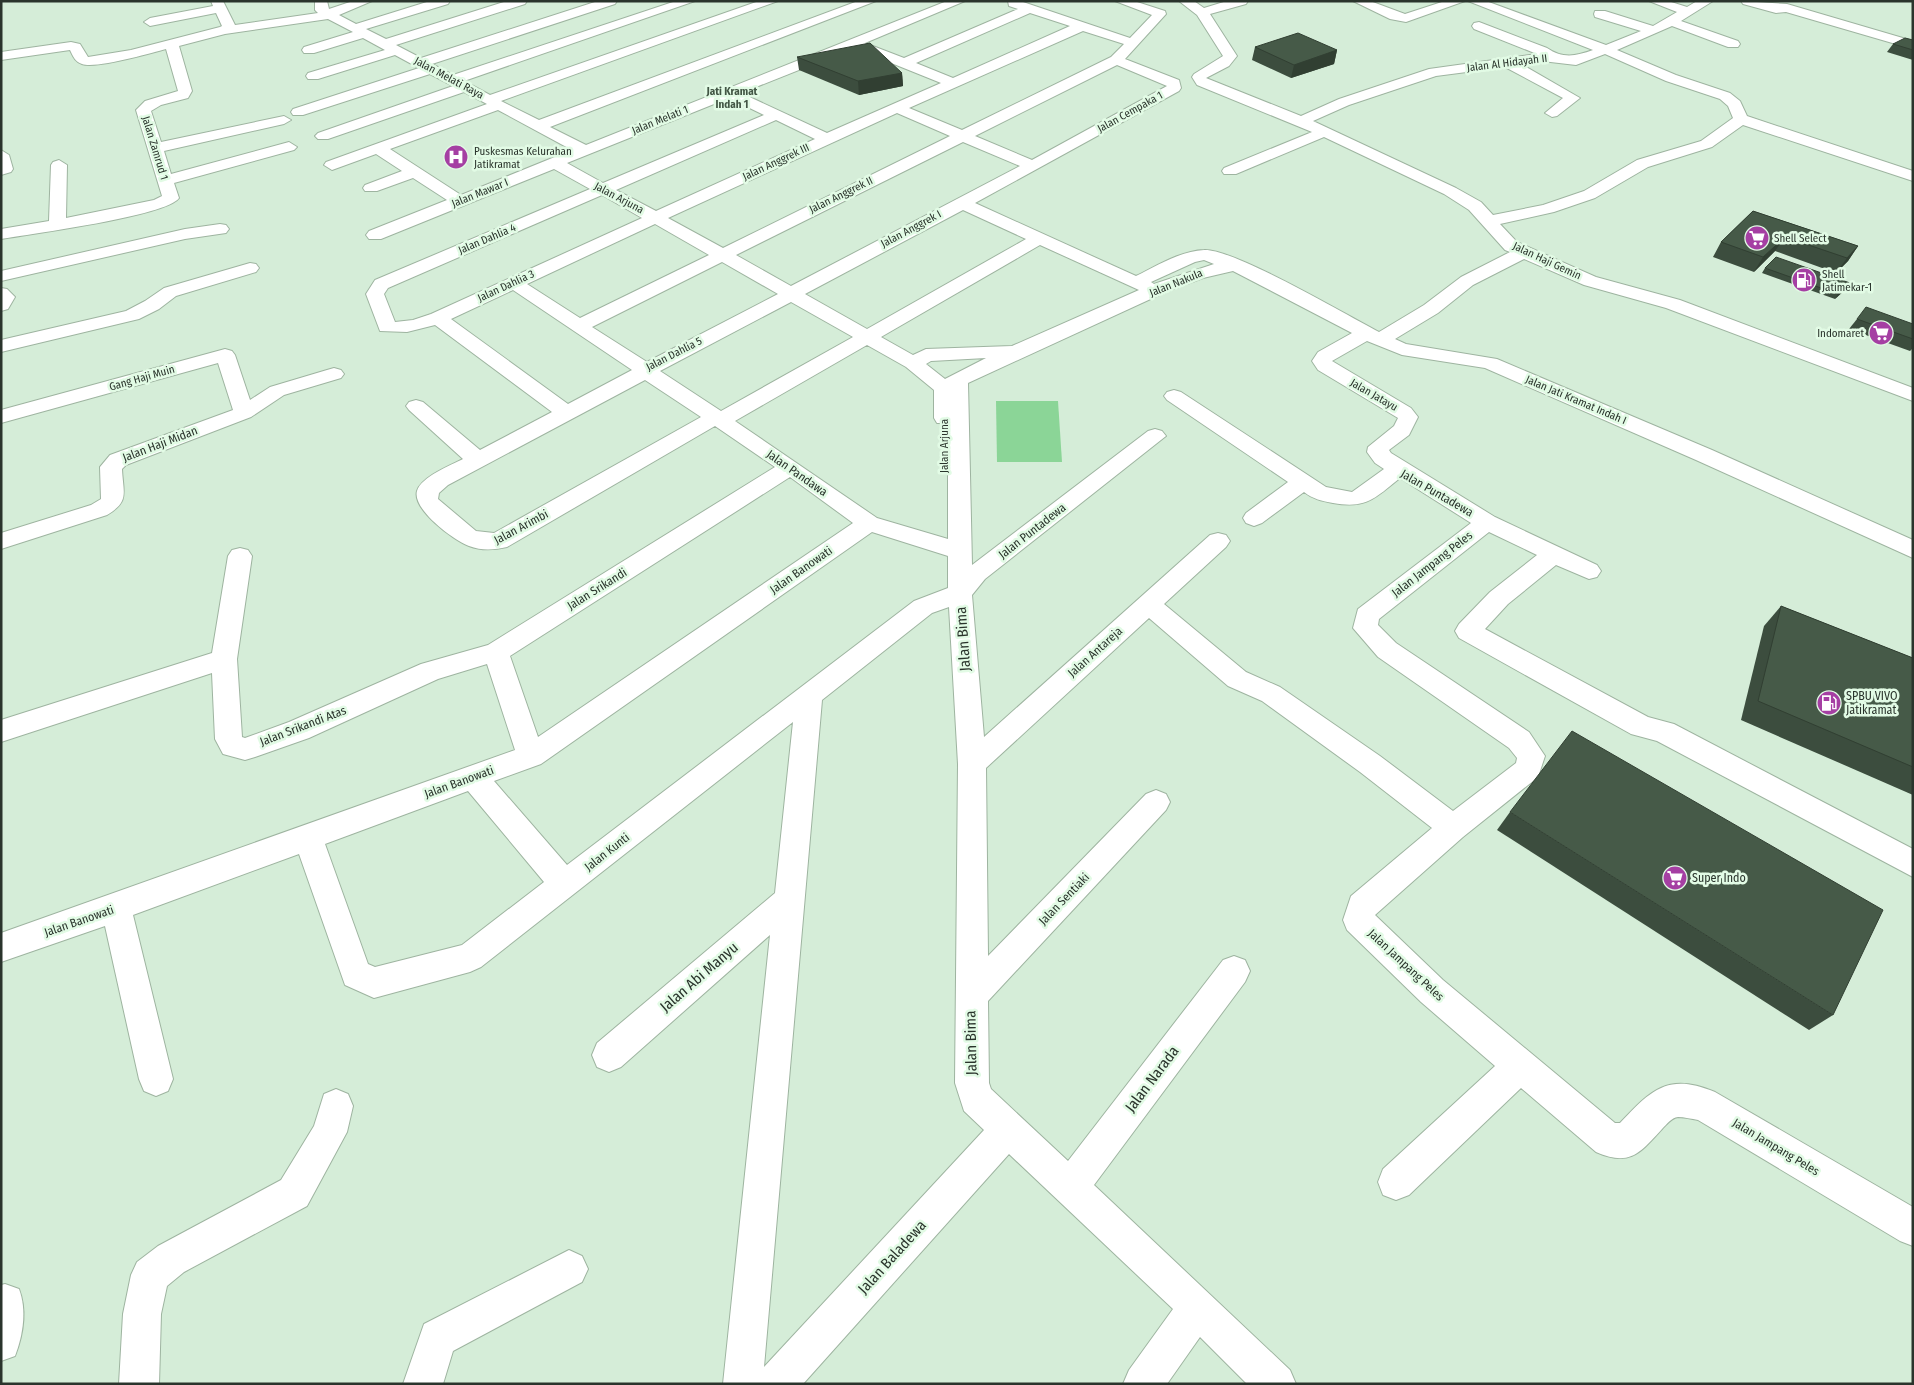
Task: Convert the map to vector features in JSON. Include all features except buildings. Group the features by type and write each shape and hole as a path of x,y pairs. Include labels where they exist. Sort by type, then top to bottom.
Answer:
{"street":[{"path":"1,56 71,46 75,47 81,58 86,61 366,1"},
{"path":"309,50 444,1"},
{"path":"313,76 521,1"},
{"path":"298,112 611,1"},
{"path":"324,136 459,84 689,1"},
{"path":"332,165 494,102 772,1"},
{"path":"538,126 870,1"},
{"path":"1006,1 1133,43"},
{"path":"1121,1 1160,14 1191,12 1242,1"},
{"path":"1359,1 1395,16 1406,18 1459,1"},
{"path":"1474,1 1604,49 1671,78 1725,96 1735,104 1741,120"},
{"path":"1655,1 1689,12"},
{"name":"Jalan Al Hidayah II","path":"1301,121 1344,102 1434,72 1549,56 1576,61 1654,31 1707,1"},
{"path":"1748,1 1776,9 1786,8 1913,45"},
{"name":"Jalan Melati 1","path":"585,151 956,2"},
{"path":"150,22 218,5 229,27 225,30"},
{"path":"638,5 712,35"},
{"path":"904,63 1029,9"},
{"name":"Jalan Melati Raya","path":"327,10 360,31 585,151"},
{"name":"Jalan Haji Gemin","path":"1191,12 1230,56 1222,65 1203,72 1199,77 1202,82 1301,121 1450,191 1476,206 1511,246 1590,281 1673,304 1913,395"},
{"path":"1116,60 1160,14"},
{"path":"1600,14 1654,31"},
{"path":"1672,22 1733,44"},
{"name":"Jalan Anggrek III","path":"654,217 1082,26"},
{"path":"1478,26 1534,48 1549,56"},
{"path":"729,42 791,67"},
{"path":"853,43 954,83"},
{"name":"Jalan Zamrud 1","path":"1,234 56,223 102,217 166,202 171,198 142,110 145,106 183,94 185,91 172,44"},
{"name":"Jalan Anggrek II","path":"579,326 961,135 1116,60"},
{"name":"Jalan Cempaka 1","path":"1033,166 1174,88 1174,83 1116,60"},
{"path":"1508,63 1573,98 1552,113"},
{"path":"729,93 828,139"},
{"path":"897,108 1033,166"},
{"name":"Jalan Dahlia 4","path":"375,294 381,284 776,115"},
{"path":"155,148 284,120"},
{"path":"1741,120 1913,176"},
{"path":"1490,221 1556,208 1604,188 1629,170 1650,160 1684,153 1706,145 1722,137 1741,120"},
{"path":"1230,171 1324,132"},
{"path":"164,180 290,147"},
{"path":"377,148 460,201"},
{"name":"Jalan Mawar I","path":"374,235 585,151"},
{"path":"1,155 5,169 1,170"},
{"name":"Jalan Arjuna","path":"555,163 721,254 796,289 920,359 951,384 956,567"},
{"path":"56,223 59,165"},
{"name":"Jalan Anggrek I","path":"796,289 1033,166"},
{"path":"371,188 415,172"},
{"path":"961,203 1156,291"},
{"name":"Jalan Dahlia 3","path":"375,294 387,327 400,328 416,325 438,318 654,217"},
{"path":"1,276 185,234 220,229"},
{"path":"717,419 1039,239"},
{"path":"1374,336 1431,309 1475,276 1523,252"},
{"name":"Jalan Nakula","path":"1138,282 1190,258 1205,254 1236,265"},
{"name":"Jalan Nakula","path":"951,384 1020,350 1156,291 1212,268 1236,265"},
{"name":"Jalan Jati Kramat Indah I","path":"1236,265 1402,349 1490,363 1704,455 1913,550"},
{"path":"1,346 132,315 152,306 170,292 250,268"},
{"name":"Jalan Dahlia 5","path":"514,283 644,371 796,289"},
{"path":"1,293 6,297 1,305"},
{"path":"438,318 567,413"},
{"name":"Jalan Jatayu","path":"1374,336 1325,356 1322,361 1325,366 1404,412 1408,417 1408,423 1379,447 1378,452 1398,469"},
{"name":"Jalan Nakula","path":"920,359 1020,350"},
{"name":"Gang Haji Muin","path":"1,418 224,355 244,413"},
{"name":"Jalan Arimbi","path":"644,371 440,480 428,490 427,501 465,536 486,544 499,541 717,419"},
{"name":"Jalan Pandawa","path":"644,371 790,467 869,523 956,567"},
{"path":"244,413 277,391 334,374"},
{"name":"Jalan Puntadewa","path":"1174,396 1320,493 1352,499 1363,496 1398,469 1486,522 1589,571"},
{"path":"416,406 478,460"},
{"name":"Jalan Haji Midan","path":"1,542 99,510 112,502 111,467 118,460 244,413"},
{"name":"Jalan Puntadewa","path":"956,567 977,573 1155,436"},
{"name":"Jalan Srikandi","path":"496,652 790,467"},
{"path":"1254,518 1303,482"},
{"name":"Jalan Jampang Peles","path":"1486,522 1367,615 1365,628 1387,650 1519,740 1531,756 1528,769 1453,828 1362,906 1358,920 1432,991 1519,1067 1608,1140 1627,1141 1660,1106 1678,1100 1703,1104 1913,1228"},
{"name":"Jalan Banowati","path":"1,948 116,908 308,836 531,756 869,523"},
{"name":"Jalan Antareja","path":"972,764 1218,541"},
{"path":"1554,554 1499,598 1468,631 1641,726 1664,732 1913,864"},
{"name":"Jalan Srikandi Atas","path":"240,556 224,659 229,739 233,746 246,748 298,730 430,671 496,652"},
{"name":"Jalan Kunti","path":"308,836 356,974 374,983 470,957 923,607 956,567"},
{"name":"Jalan Bima","path":"956,567 972,764 972,1083 976,1099 1198,1307 1276,1384"},
{"path":"1148,604 1237,679 1271,694 1370,764 1453,828"},
{"path":"496,652 531,756"},
{"path":"1,731 224,659"},
{"path":"743,1384 809,695"},
{"path":"473,777 565,884"},
{"name":"Jalan Sentiaki","path":"971,996 1156,802"},
{"name":"Jalan Abi Manyu","path":"609,1055 790,899"},
{"path":"116,908 156,1079"},
{"name":"Jalan Narada","path":"1070,1188 1234,971"},
{"path":"1396,1182 1519,1067"},
{"path":"139,1384 142,1314 150,1275 171,1259 294,1194 330,1132 336,1106"},
{"name":"Jalan Baladewa","path":"776,1384 1008,1130"},
{"path":"423,1384 438,1338 569,1268"},
{"path":"1,1342 5,1303"},
{"path":"1143,1384 1198,1307"}],"green space":[{"path":"996,401 1058,401 1062,462 997,462"}],"place":[{"name":"Puskesmas Kelurahan Jatikramat","path":"456,157"},
{"name":"Shell Select","path":"1757,238"},
{"name":"Shell Jatimekar-1","path":"1804,280"},
{"name":"Indomaret","path":"1881,333"},
{"name":"SPBU VIVO Jatikramat","path":"1829,703"},
{"name":"Super Indo","path":"1675,878"}],"district":[{"name":"Jati Kramat Indah 1","path":"732,97"}]}
